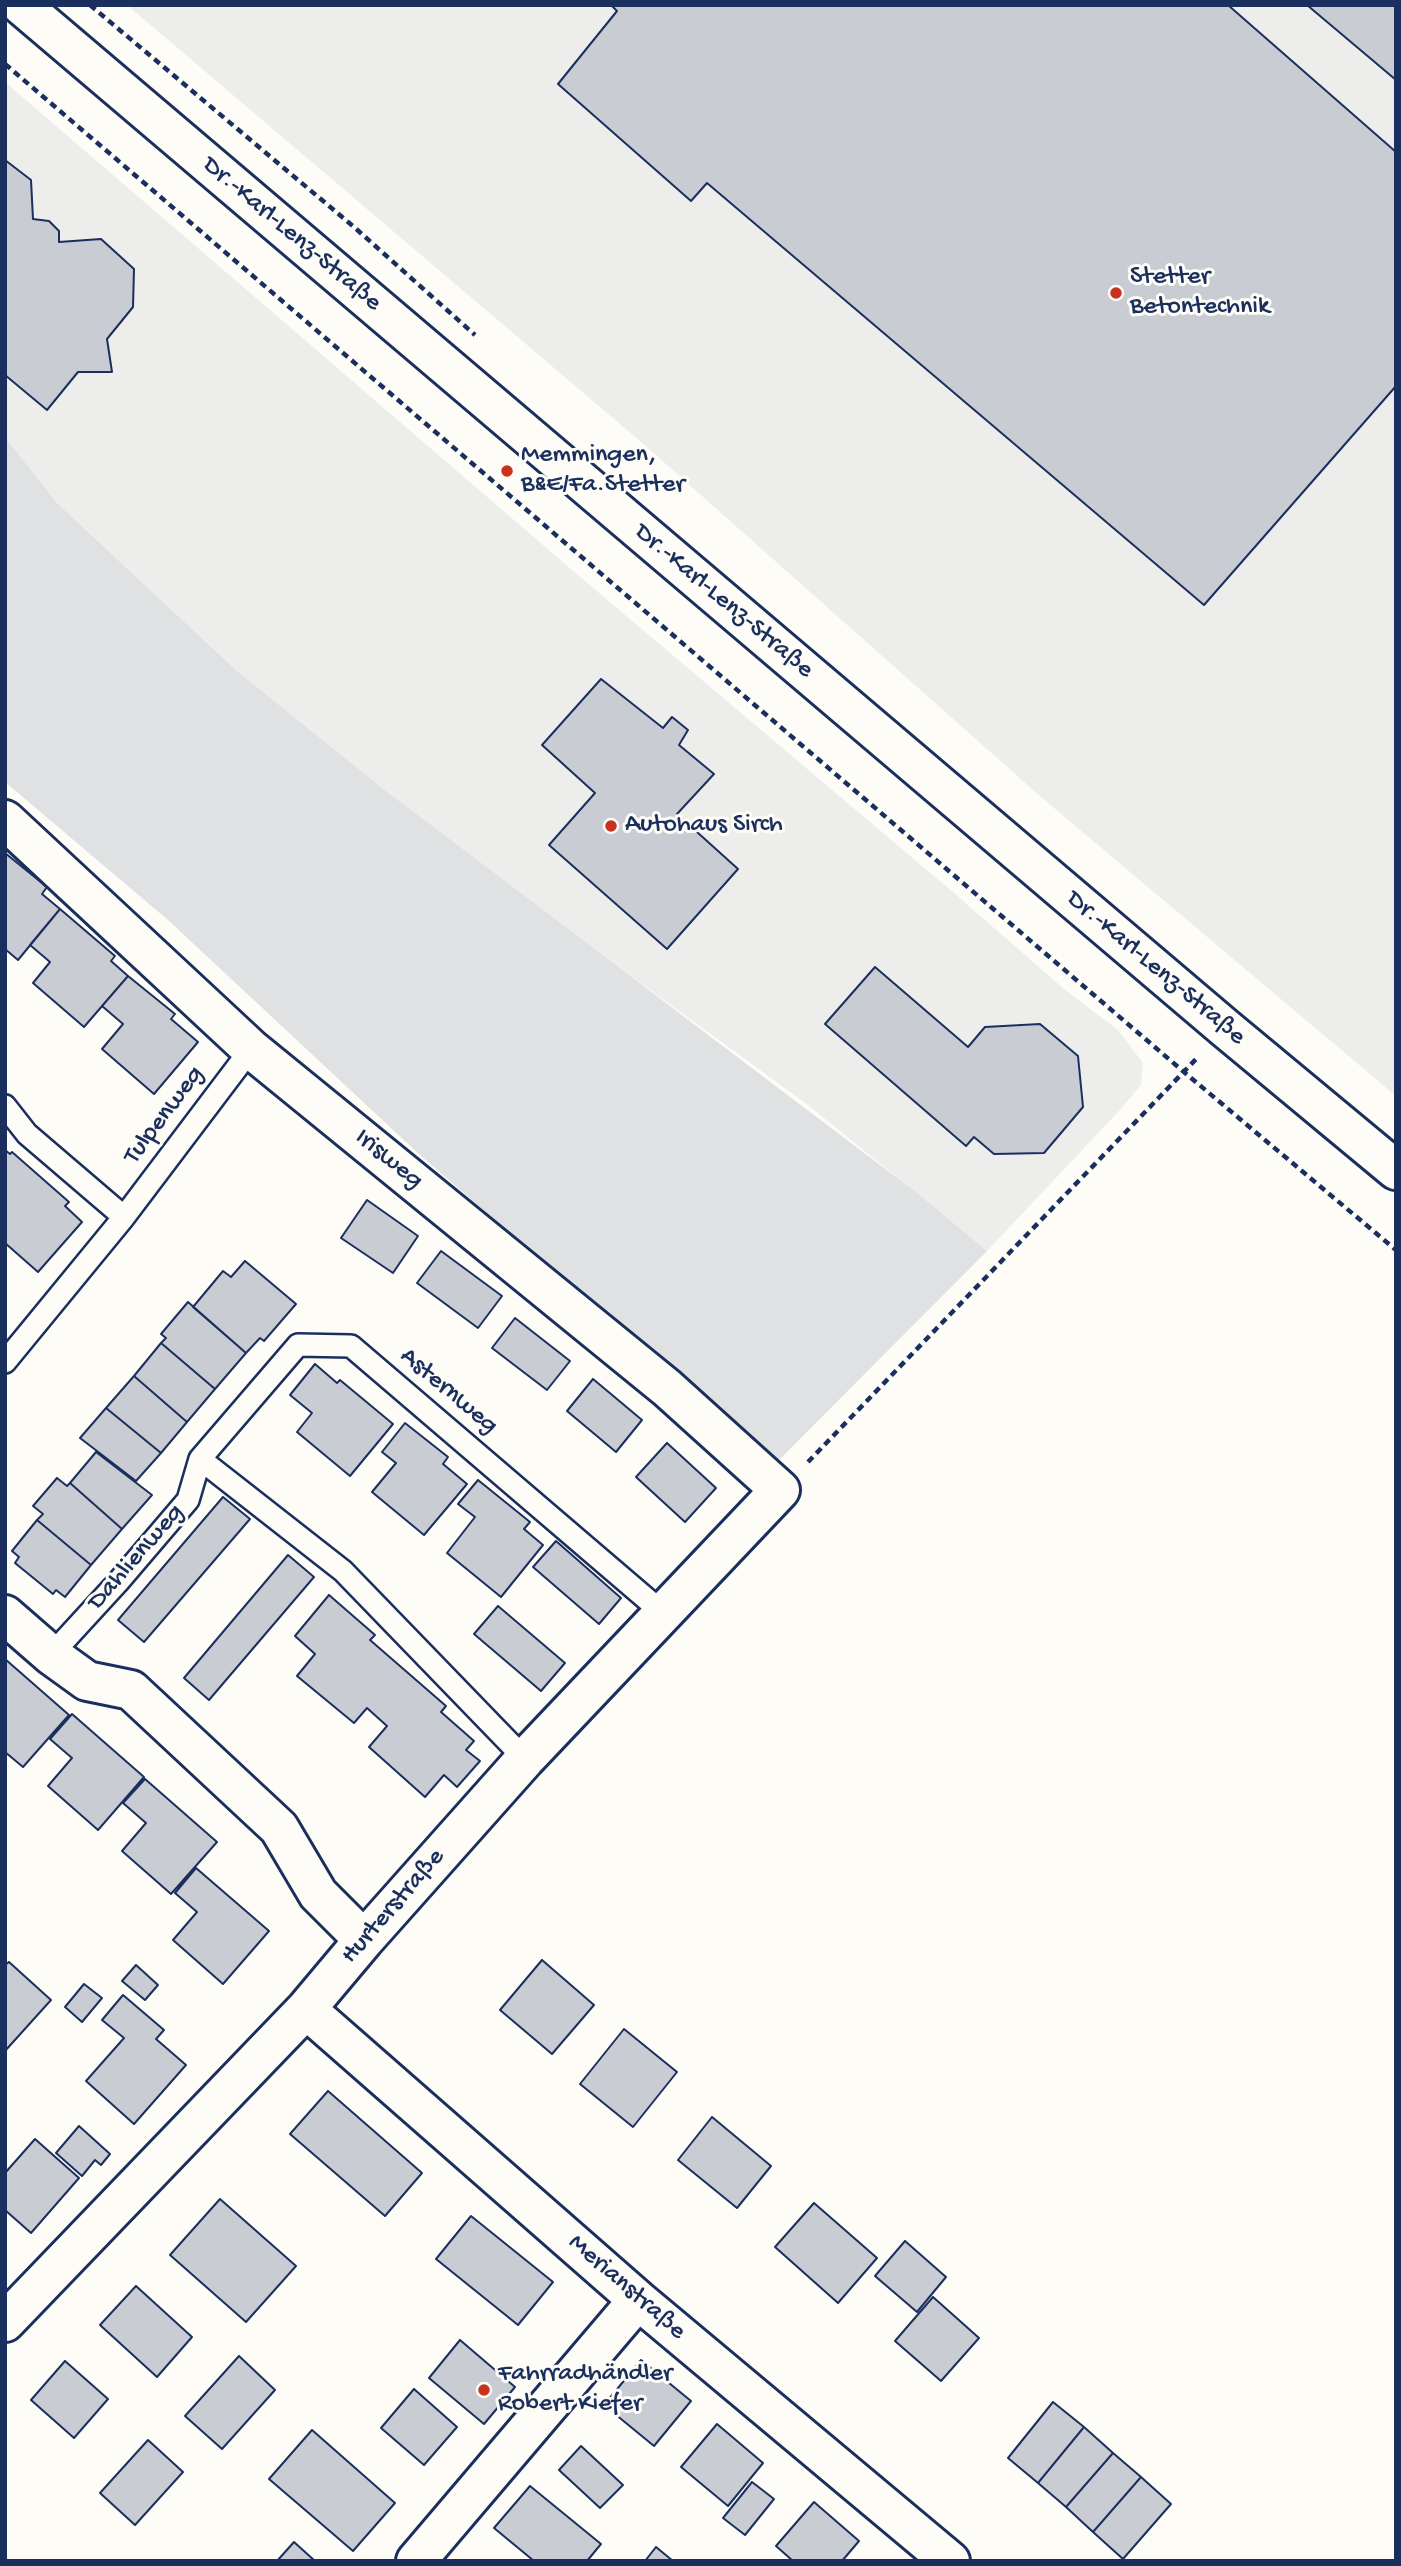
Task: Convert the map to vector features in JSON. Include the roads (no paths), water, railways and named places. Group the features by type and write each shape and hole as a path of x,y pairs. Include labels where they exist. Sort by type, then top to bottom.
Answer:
{"street":[{"name":"Dr.-Karl-Lenz-Straße","path":"21,5 1224,1028 1396,1170"},
{"name":"Irisweg","path":"5,820 251,1049 667,1388 780,1490"},
{"name":"Hurterstraße","path":"13,2299 306,2009 525,1759 780,1490"},
{"path":"5,1615 51,1655 87,1681 131,1690 279,1828 317,1894 364,1940"},
{"name":"Merianstraße","path":"306,2009 638,2300 950,2561"},
{"path":"416,2561 638,2300"}],"lane":[{"name":"Tulpenweg","path":"5,1362 124,1217 251,1049"},
{"path":"5,1107 27,1134 124,1217"},
{"name":"Asternweg","path":"200,1458 298,1345 351,1346 663,1613"},
{"path":"200,1458 344,1571 525,1759"},
{"name":"Dahlienweg","path":"51,1655 188,1500 200,1458"}],"place":[{"name":"Stetter Betontechnik","path":"1116,293"},
{"name":"Memmingen, B&E/Fa.Stetter","path":"507,471"},
{"name":"Autohaus Sirch","path":"611,826"},
{"name":"Fahrradhändler Robert Kiefer","path":"484,2390"}]}
